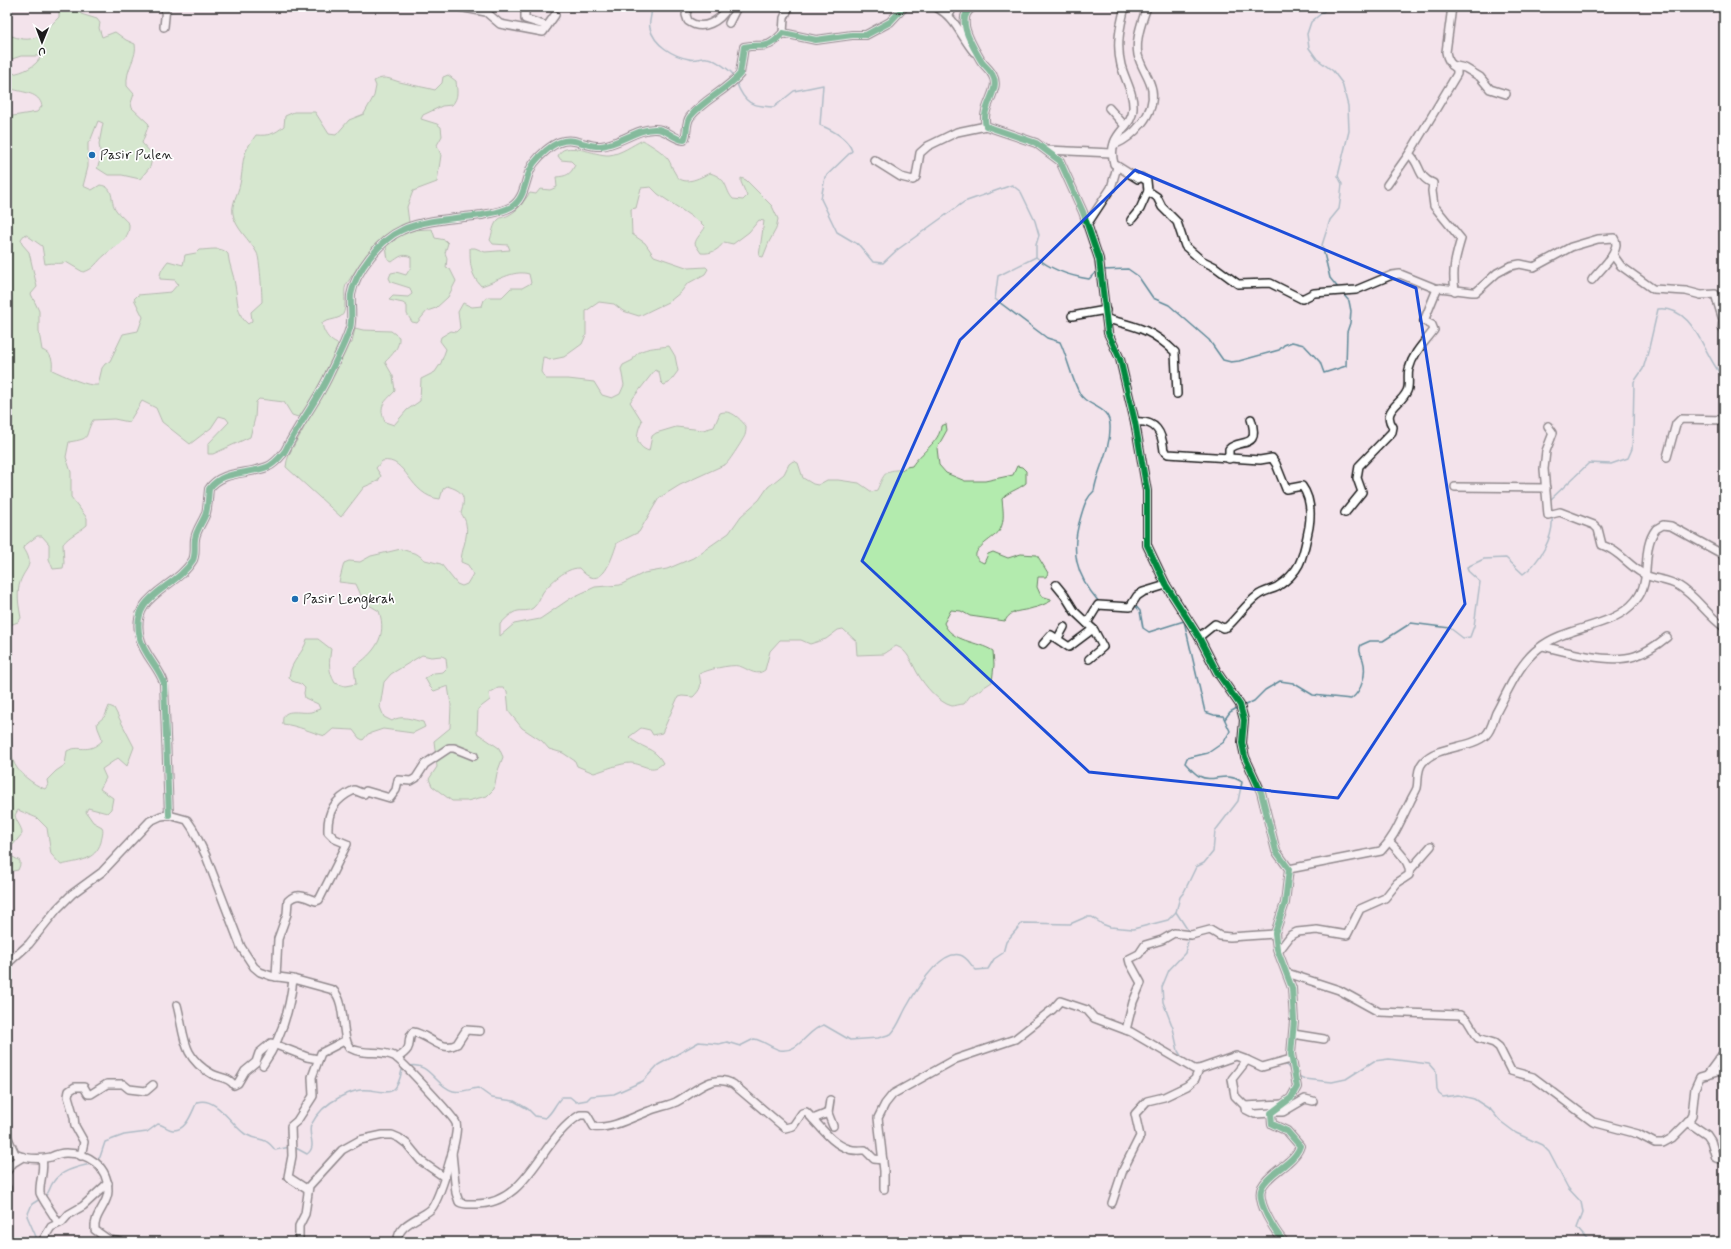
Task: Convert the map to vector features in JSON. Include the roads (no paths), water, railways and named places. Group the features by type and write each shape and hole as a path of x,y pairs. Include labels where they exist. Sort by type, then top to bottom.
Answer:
{"street":[{"path":"164,27 166,7"},
{"path":"459,7 486,12 495,21 517,28 544,32 555,15"},
{"path":"525,7 525,19 547,26"},
{"path":"688,7 686,19 694,25 700,26 707,26 718,20 728,7"},
{"path":"729,23 737,7"},
{"path":"169,815 164,684 161,675 146,652 140,637 140,610 146,602 181,573 192,560 195,553 195,539 205,514 209,489 211,486 226,476 268,467 286,451 328,376 348,334 351,323 351,294 354,283 372,256 386,239 406,228 493,213 512,207 517,203 530,170 535,162 558,142 572,141 594,146 605,145 647,130 656,129 666,131 678,139 684,140 686,125 690,117 712,97 740,76 743,68 744,47 767,45 776,40 783,33 784,18 789,7"},
{"path":"783,33 816,40 852,35 866,35 890,22 904,7"},
{"path":"936,7 949,15 966,43 993,75 995,84 986,110 986,126"},
{"path":"949,15 953,7"},
{"path":"973,7 967,12 964,20 980,59"},
{"path":"1125,7 1119,27 1119,49 1121,64 1131,92 1133,110 1132,117 1117,134 1112,153 1114,164 1117,167 1138,179 1140,177 1147,181 1148,191 1140,209 1131,220"},
{"path":"1114,145 1127,138 1141,125 1146,118 1152,99 1150,82 1138,55 1138,40 1147,7"},
{"path":"1387,185 1409,154 1457,76 1457,69 1452,65 1447,57 1446,48 1452,7"},
{"path":"1452,65 1466,64 1490,89 1506,94"},
{"path":"1109,108 1125,126"},
{"path":"874,160 901,177 914,180 916,177 920,153 928,146 957,132 986,126 1026,138 1047,150 1063,165 1088,223 1100,270 1108,333 1120,359 1135,422 1147,491 1146,542 1166,585 1199,637 1217,672 1240,705 1243,713 1243,751 1263,799 1268,825 1276,851 1289,869 1285,903 1275,927 1275,934 1278,952 1292,988 1294,1014 1291,1059 1297,1087 1291,1098 1272,1112"},
{"path":"1047,150 1112,153"},
{"path":"1409,154 1416,163 1421,176 1433,183 1432,191 1434,206 1461,239 1454,262 1453,275 1455,291"},
{"path":"1088,223 1111,188 1117,167"},
{"path":"1148,191 1157,198 1162,207 1177,222 1186,248 1201,260 1215,267 1238,284 1270,283 1302,299 1311,294 1360,289 1392,275 1400,274 1437,289 1440,288 1455,291 1476,292 1497,273 1510,266 1520,264 1534,266 1540,265 1572,247 1598,239 1612,237 1615,239 1616,246 1613,255 1592,280"},
{"path":"1613,255 1621,266 1653,289 1686,291 1701,295 1715,293 1723,320 1722,328 1724,330"},
{"path":"1345,513 1362,492 1357,478 1358,466 1392,432 1393,427 1388,419 1389,414 1407,391 1409,370 1416,351 1434,330 1432,325 1424,321 1437,289"},
{"path":"1072,316 1106,310"},
{"path":"1107,320 1142,328 1160,338 1175,352 1177,394"},
{"path":"1229,459 1229,449 1231,446 1245,444 1254,432 1251,419"},
{"path":"1668,457 1676,424 1681,419 1724,420"},
{"path":"1135,422 1150,423 1157,428 1163,440 1164,451 1168,454 1229,459 1261,460 1272,458 1286,489 1299,486 1304,487 1311,512 1306,544 1300,564 1287,579 1278,586 1256,596 1228,627 1223,628 1214,624 1199,637"},
{"path":"1548,426 1553,434 1544,459 1548,514 1560,512 1565,513 1594,525 1598,529 1602,545 1614,550 1646,576 1668,580 1678,585 1724,627"},
{"path":"1455,487 1546,488"},
{"path":"1289,869 1376,854 1381,851 1390,842 1416,791 1418,771 1422,763 1434,754 1476,740 1486,734 1516,674 1538,648 1572,631 1614,617 1628,608 1640,595 1646,576 1646,559 1650,539 1656,529 1663,525 1678,530 1699,543 1724,555"},
{"path":"1056,585 1075,612 1093,629 1103,647 1089,658"},
{"path":"1087,623 1098,605 1131,606 1137,596 1143,592 1166,585"},
{"path":"1058,638 1064,627"},
{"path":"1043,644 1050,635 1058,638 1070,647 1093,629"},
{"path":"1542,646 1588,655 1620,659 1634,657 1645,652 1667,637"},
{"path":"276,977 278,939 287,914 288,901 292,897 300,895 312,900 319,900 347,844 335,839 328,832 327,822 335,802 354,790 364,794 366,791 372,792 390,798 396,790 398,780 411,781 416,778 425,764 449,748 454,748 474,756"},
{"path":"7,964 29,944 57,908 72,894 102,872 150,821 161,816 169,815 187,820 193,829 241,947 251,963 260,972 276,977 293,978 322,986 336,992 345,1024 346,1040 348,1045 353,1050 362,1052 380,1052 397,1058 448,1112 456,1123 457,1131 444,1178 432,1208 403,1227 398,1237 398,1242"},
{"path":"1390,842 1403,857 1410,870"},
{"path":"1278,952 1291,935 1297,932 1317,930 1341,935 1348,934 1360,909 1385,898 1396,883 1409,875 1410,870 1431,846"},
{"path":"1126,1030 1133,1002 1141,983 1130,963 1129,958 1139,954 1144,945 1162,940 1174,933 1194,935 1209,930 1220,936 1237,937 1275,934"},
{"path":"1287,974 1339,990 1379,1012 1460,1015 1467,1020 1478,1038 1494,1043 1499,1047 1511,1071 1533,1077 1593,1122 1638,1134 1655,1143 1664,1143 1672,1138 1688,1122 1692,1115 1697,1082 1700,1077 1724,1070"},
{"path":"263,1065 275,1047 275,1043 289,1010 293,978"},
{"path":"884,1189 883,1160 878,1118 885,1104 893,1094 956,1059 1015,1039 1053,1010 1059,1002 1065,1001 1087,1010 1094,1018 1126,1030 1194,1068 1199,1069 1231,1056 1238,1056 1262,1067 1291,1059"},
{"path":"177,1005 181,1018 184,1041 188,1051 202,1069 215,1076 229,1080 234,1085 238,1083 245,1072 256,1062 260,1051 271,1043 275,1043 306,1057 318,1059"},
{"path":"397,1058 405,1054 408,1050 410,1037 413,1032 418,1033 438,1044 449,1046 457,1044 466,1030 480,1031"},
{"path":"1293,1034 1324,1039"},
{"path":"308,1190 288,1177 292,1156 291,1126 297,1121 313,1096 312,1077 318,1059 323,1051 346,1040"},
{"path":"1707,1075 1724,1052"},
{"path":"1247,1060 1232,1079 1235,1096 1245,1106 1245,1109 1255,1114 1283,1112 1305,1099 1313,1101"},
{"path":"1112,1203 1122,1170 1140,1136 1135,1117 1136,1113 1147,1101 1164,1097 1187,1086 1196,1079 1199,1069"},
{"path":"452,1149 458,1202 464,1204 489,1204 500,1200 516,1189 557,1136 575,1118 582,1114 587,1115 594,1127 610,1126 675,1102 706,1083 718,1080 727,1081 733,1084 785,1128 793,1126 804,1112 813,1119 823,1131 839,1144 851,1150 865,1150 874,1159 883,1160"},
{"path":"81,1156 84,1142 75,1126 68,1096 69,1091 75,1087 84,1087 88,1094 92,1094 107,1084 124,1084 129,1089 146,1091 153,1085"},
{"path":"830,1100 828,1113 833,1126"},
{"path":"1245,1106 1283,1104"},
{"path":"1272,1112 1272,1124 1287,1131 1300,1146 1298,1152 1267,1180 1260,1192 1267,1216 1284,1242"},
{"path":"813,1119 828,1113"},
{"path":"1688,1122 1707,1135 1711,1141 1716,1158 1724,1160"},
{"path":"299,1242 299,1226 305,1214 308,1190 313,1181 346,1146 360,1140 384,1135 392,1135 407,1144 422,1161 444,1178"},
{"path":"7,1136 15,1154 23,1158 42,1158 65,1153 81,1156 101,1165 108,1183 109,1192 94,1223 95,1230 109,1240 121,1242"},
{"path":"7,1171 13,1163 23,1158"},
{"path":"42,1158 43,1167 40,1178 40,1195 52,1210 58,1224"},
{"path":"43,1240 51,1227 58,1224 86,1204 108,1183"}],"waterway":[{"path":"651,7 650,28 656,40 665,49 683,58 694,60 705,58 718,62 734,76"},
{"path":"1329,7 1311,22 1307,34 1309,48 1317,59 1333,71 1342,83 1348,106 1349,131 1338,176 1342,184 1339,209 1330,220 1322,245 1330,278 1339,289"},
{"path":"736,82 742,95 750,102 760,106 774,107 794,91 823,85 820,125 843,138 850,146 852,151 825,177 821,199 837,232 859,245 873,262 883,263 897,250 964,202 1012,185 1021,192 1035,221 1039,235 1036,245 1036,257 1054,269 1075,276 1089,279 1097,271"},
{"path":"1036,257 998,276 995,299 1047,338 1060,342 1074,382 1080,394 1088,402 1106,414 1109,419 1110,435 1106,451 1094,491 1087,499 1083,509 1076,540 1077,562 1080,572 1091,592 1099,602"},
{"path":"1103,270 1128,269 1138,276 1153,298 1169,305 1209,340 1223,360 1231,362 1239,361 1279,350 1284,345 1292,342 1304,345 1320,362 1324,373 1346,366 1347,332 1350,323 1351,311 1349,301 1343,294"},
{"path":"1550,500 1589,463 1611,464 1628,458 1632,449 1634,382 1643,369 1658,309 1671,310 1682,315 1698,335 1717,369 1724,378"},
{"path":"1243,706 1254,701 1265,690 1280,681 1293,683 1313,695 1351,699 1361,687 1364,676 1364,665 1360,651 1361,645 1370,641 1383,641 1411,623 1450,628 1463,638 1470,637 1474,626 1480,582 1468,571 1467,567 1484,559 1506,558 1523,574 1535,563 1544,549 1551,533 1552,518"},
{"path":"409,1066 422,1068 441,1084 453,1091 478,1088 492,1098 514,1101 528,1109 535,1116 545,1118 562,1097 570,1097 576,1102 587,1100 591,1096 614,1094 643,1081 658,1065 699,1042 719,1044 727,1042 740,1046 754,1039 777,1049 787,1050 793,1048 818,1027 824,1025 850,1040 878,1038 891,1034 898,1025 915,992 936,965 952,955 960,955 967,959 976,970 988,969 994,959 1003,953 1006,942 1022,923 1070,924 1086,917 1092,917 1102,924 1110,927 1133,929 1168,920 1176,912 1180,897 1196,867 1204,863 1213,852 1215,831 1238,801 1242,782 1230,777 1210,779 1204,778 1193,772 1185,763 1187,758 1208,753 1224,742 1230,731 1223,716 1205,712 1184,621 1149,632 1143,628 1140,611 1134,604"},
{"path":"1225,719 1230,712 1237,708"},
{"path":"1176,912 1189,932"},
{"path":"1183,1059 1178,1051 1173,1028 1163,1002 1162,987 1169,970 1185,953 1189,937"},
{"path":"1298,1076 1305,1079 1332,1082 1346,1079 1374,1061 1389,1059 1429,1064 1436,1072 1437,1090 1443,1097 1458,1095 1474,1099 1491,1110 1500,1121 1516,1133 1542,1145 1549,1152 1568,1188 1581,1202 1583,1212 1577,1228 1589,1242"},
{"path":"1191,1063 1196,1065 1207,1063"},
{"path":"1285,1064 1291,1070"},
{"path":"294,1147 307,1154 310,1151 312,1148 310,1133 311,1125 320,1112 331,1102 360,1090 382,1092 392,1091 396,1087 402,1070 404,1069"},
{"path":"96,1161 100,1157 105,1142 124,1135 147,1132 158,1124 171,1130 178,1129 188,1120 197,1102 204,1101 217,1107 245,1134 268,1142 275,1150 290,1147"},
{"path":"44,1197 51,1185 61,1174 92,1164"},
{"path":"40,1199 32,1204 27,1216 37,1239 41,1240"}],"place":[{"name":"Pasir Pulen","path":"92,155"},
{"name":"Pasir Lengkrah","path":"295,599"}]}
